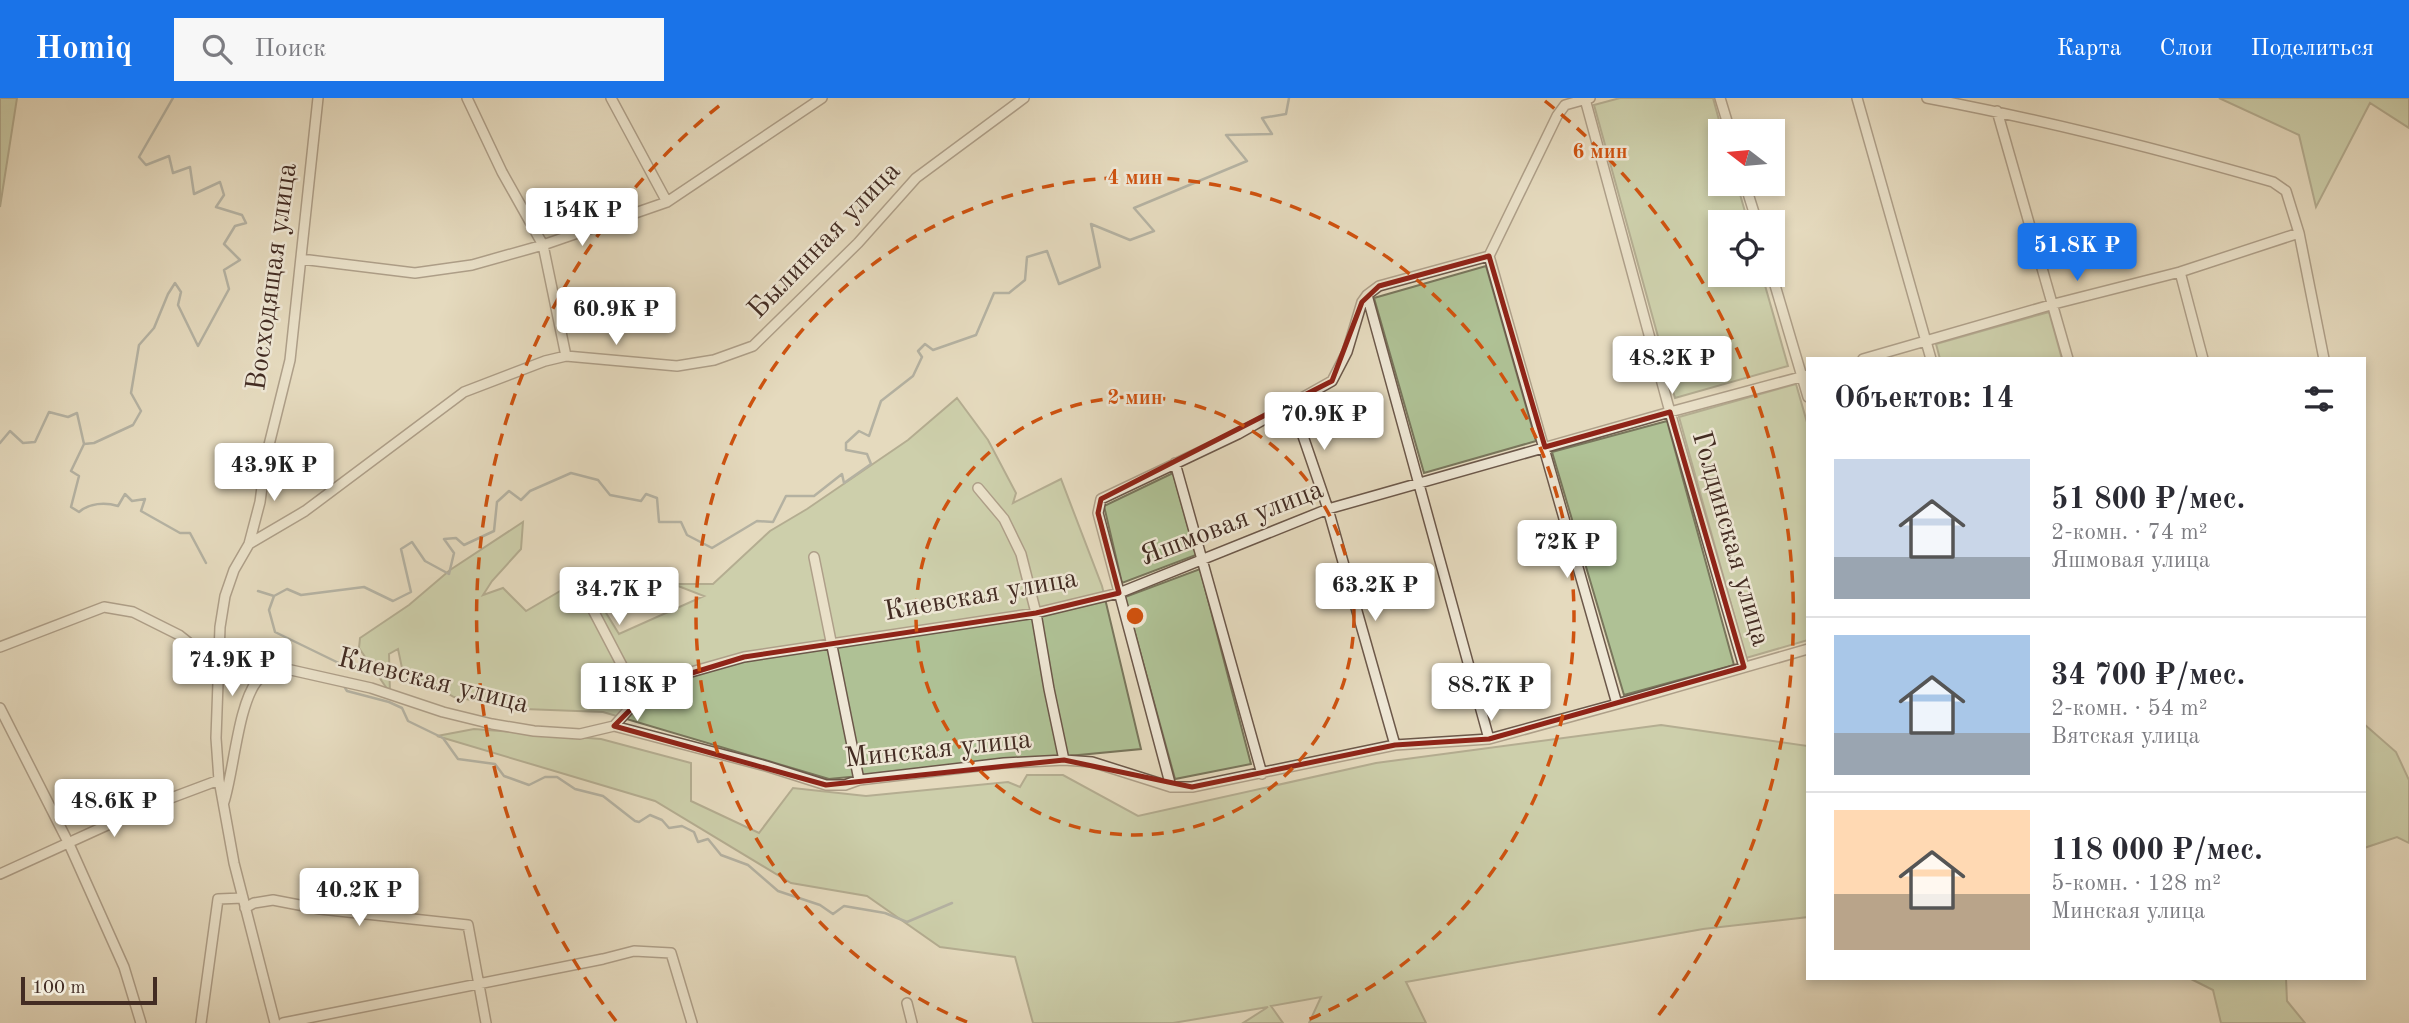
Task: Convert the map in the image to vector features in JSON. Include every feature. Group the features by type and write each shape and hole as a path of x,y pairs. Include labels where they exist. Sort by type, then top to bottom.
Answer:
{"street":[{"name":"Восходящая улица","path":"249,544 290,360 318,98"},
{"path":"467,98 502,172 543,245 566,356"},
{"path":"611,98 667,202"},
{"path":"301,260 415,273 472,265 543,245 667,202 821,98"},
{"name":"Былинная улица","path":"249,544 306,511 464,392 545,361 566,356 677,366 713,360 753,346 858,243 916,177 1024,98"},
{"path":"1720,98 1726,119"},
{"path":"1857,98 1930,357"},
{"path":"1927,98 1997,111 2182,156 2273,182 2286,191 2299,233 2324,357"},
{"path":"1587,99 1565,105 1557,116 1489,256 1617,704"},
{"name":"Голдинская улица","path":"1587,99 1670,412 1744,667"},
{"path":"1997,111 2067,357"},
{"path":"1870,357 2054,304 2180,272 2299,233"},
{"path":"1489,256 1379,286 1362,302 1342,365 1332,381 1238,434 1101,499 1098,513 1171,787 1192,787 1262,774 1395,745 1489,739 1806,650"},
{"path":"2180,272 2202,357"},
{"path":"1776,287 1805,376"},
{"path":"1367,295 1489,739"},
{"name":"Яшмовая улица","path":"1119,593 1328,509 1805,376"},
{"path":"1292,404 1328,509 1395,745"},
{"path":"1175,463 1262,774"},
{"path":"978,488 1004,519 1021,554 1036,613 1064,760"},
{"path":"249,544 234,569 225,596 220,627 216,737 219,780 234,863 275,1023"},
{"path":"814,557 859,780"},
{"path":"575,584 582,589 639,698"},
{"name":"Киевская улица","path":"224,802 231,782 241,719 256,682 270,670 290,670 371,688 443,712 492,724 534,731 580,734 614,726 639,698 656,684 744,657 1036,613 1119,593"},
{"path":"0,647 104,607 133,612 179,635 218,666"},
{"path":"0,708 69,844 124,967 141,1023"},
{"name":"Минская улица","path":"614,726 766,765 826,785 845,785 859,780 1004,763 1064,760 1092,762 1171,787"},
{"path":"0,874 147,807 219,780"},
{"path":"201,1023 218,899 243,898"},
{"path":"245,908 254,903 273,900 320,909 468,925 486,1023"},
{"path":"283,1023 634,951 671,953 692,1023"},
{"path":"907,1003 912,1023"}],"highlighted area":[{"path":"1489,256 1545,447 1670,412 1744,667 1489,739 1395,745 1192,787 1064,760 826,785 614,726 656,684 744,657 1036,613 1119,593 1098,513 1101,499 1332,381 1362,302 1379,286"}],"green space":[{"path":"0,98 17,98 0,207"},
{"path":"1620,98 1713,98 1719,119 1708,119 1708,196 1740,196 1745,210 1708,210 1708,287 1765,287 1788,366 1675,398 1594,105"},
{"path":"2219,98 2409,98 2409,128 2370,103 2316,207 2299,135"},
{"path":"1486,266 1536,441 1424,473 1374,298"},
{"path":"2049,312 2061,357 1939,357 1936,344"},
{"path":"1796,384 1806,419 1806,641 1746,658 1679,417"},
{"path":"957,398 988,440 1016,493 1013,503 1061,479 1102,586 1141,749 829,779 603,712 524,709 454,697 402,668 398,649 389,654 390,693 359,648 360,638 409,605 450,570 523,522 521,549 483,595 503,588 526,611 584,577 619,634 704,596 673,584 713,584 770,531 908,440"},
{"path":"1667,421 1734,665 1624,695 1552,452"},
{"path":"1173,473 1196,555 1122,583 1104,506"},
{"path":"1200,569 1251,764 1175,779 1125,597"},
{"path":"1661,725 1806,746 1806,917 1703,929 1406,982 1426,1023 1309,1023 1321,997 1271,1006 1283,1023 1243,1023 1268,1007 1173,1023 1033,1023 1015,957 940,947 867,896 791,883 655,801 437,736 474,729 601,739 691,763 691,801 759,833 793,788 866,796 1008,782 1020,787 1027,775 1063,775 1138,816 1376,763"},
{"path":"2366,726 2396,752 2409,780 2409,843 2397,837 2366,847"},
{"path":"2193,980 2286,980 2287,1001 2305,1023 2221,1023 2213,990"}],"waterway":[{"path":"84,444 94,443 133,425 141,411 131,393 139,345 154,328 175,283 181,292 178,305 198,346 229,289 224,270 240,260 224,244 235,226 246,223 242,215 216,207 224,195 220,182 194,194 190,167 173,173 169,156 146,165 139,157 173,98"},
{"path":"258,591 274,596 287,589 301,595 364,587 393,601 411,592 401,549 412,542 425,561 449,574 454,553 444,539 456,538 464,545 494,531 497,502 509,491 521,500 530,491 571,473 598,480 610,495 641,501 646,494 657,498 659,522 681,522 687,535 712,548 757,521 773,522 786,496 814,496 842,474 844,483 871,464 867,454 846,450 846,443 859,431 869,436 881,401 913,376 922,357 918,351 925,344 933,350 976,335 994,293 1009,293 1025,280 1027,257 1047,251 1059,284 1100,267 1091,224 1130,240 1154,231 1134,208 1247,161 1226,135 1272,134 1262,118 1286,114 1289,98"},
{"path":"0,443 10,431 23,443 35,442 49,412 68,417 77,413 84,444"},
{"path":"84,444 71,471 79,476 71,507 79,512 97,504 118,506 125,494 132,501 145,499 141,511 180,533 190,533 206,563"},
{"path":"274,596 269,610 275,632 349,668"},
{"path":"344,686 347,691 402,708 408,721 443,738 458,759 495,764 504,776 529,785 545,777 557,777 575,789 603,796 635,821 639,822 650,815 662,820 669,828 682,826 694,832 698,842 708,839 721,855 748,865 778,891 820,905 833,914 844,906 885,913 907,922 952,903"}]}
